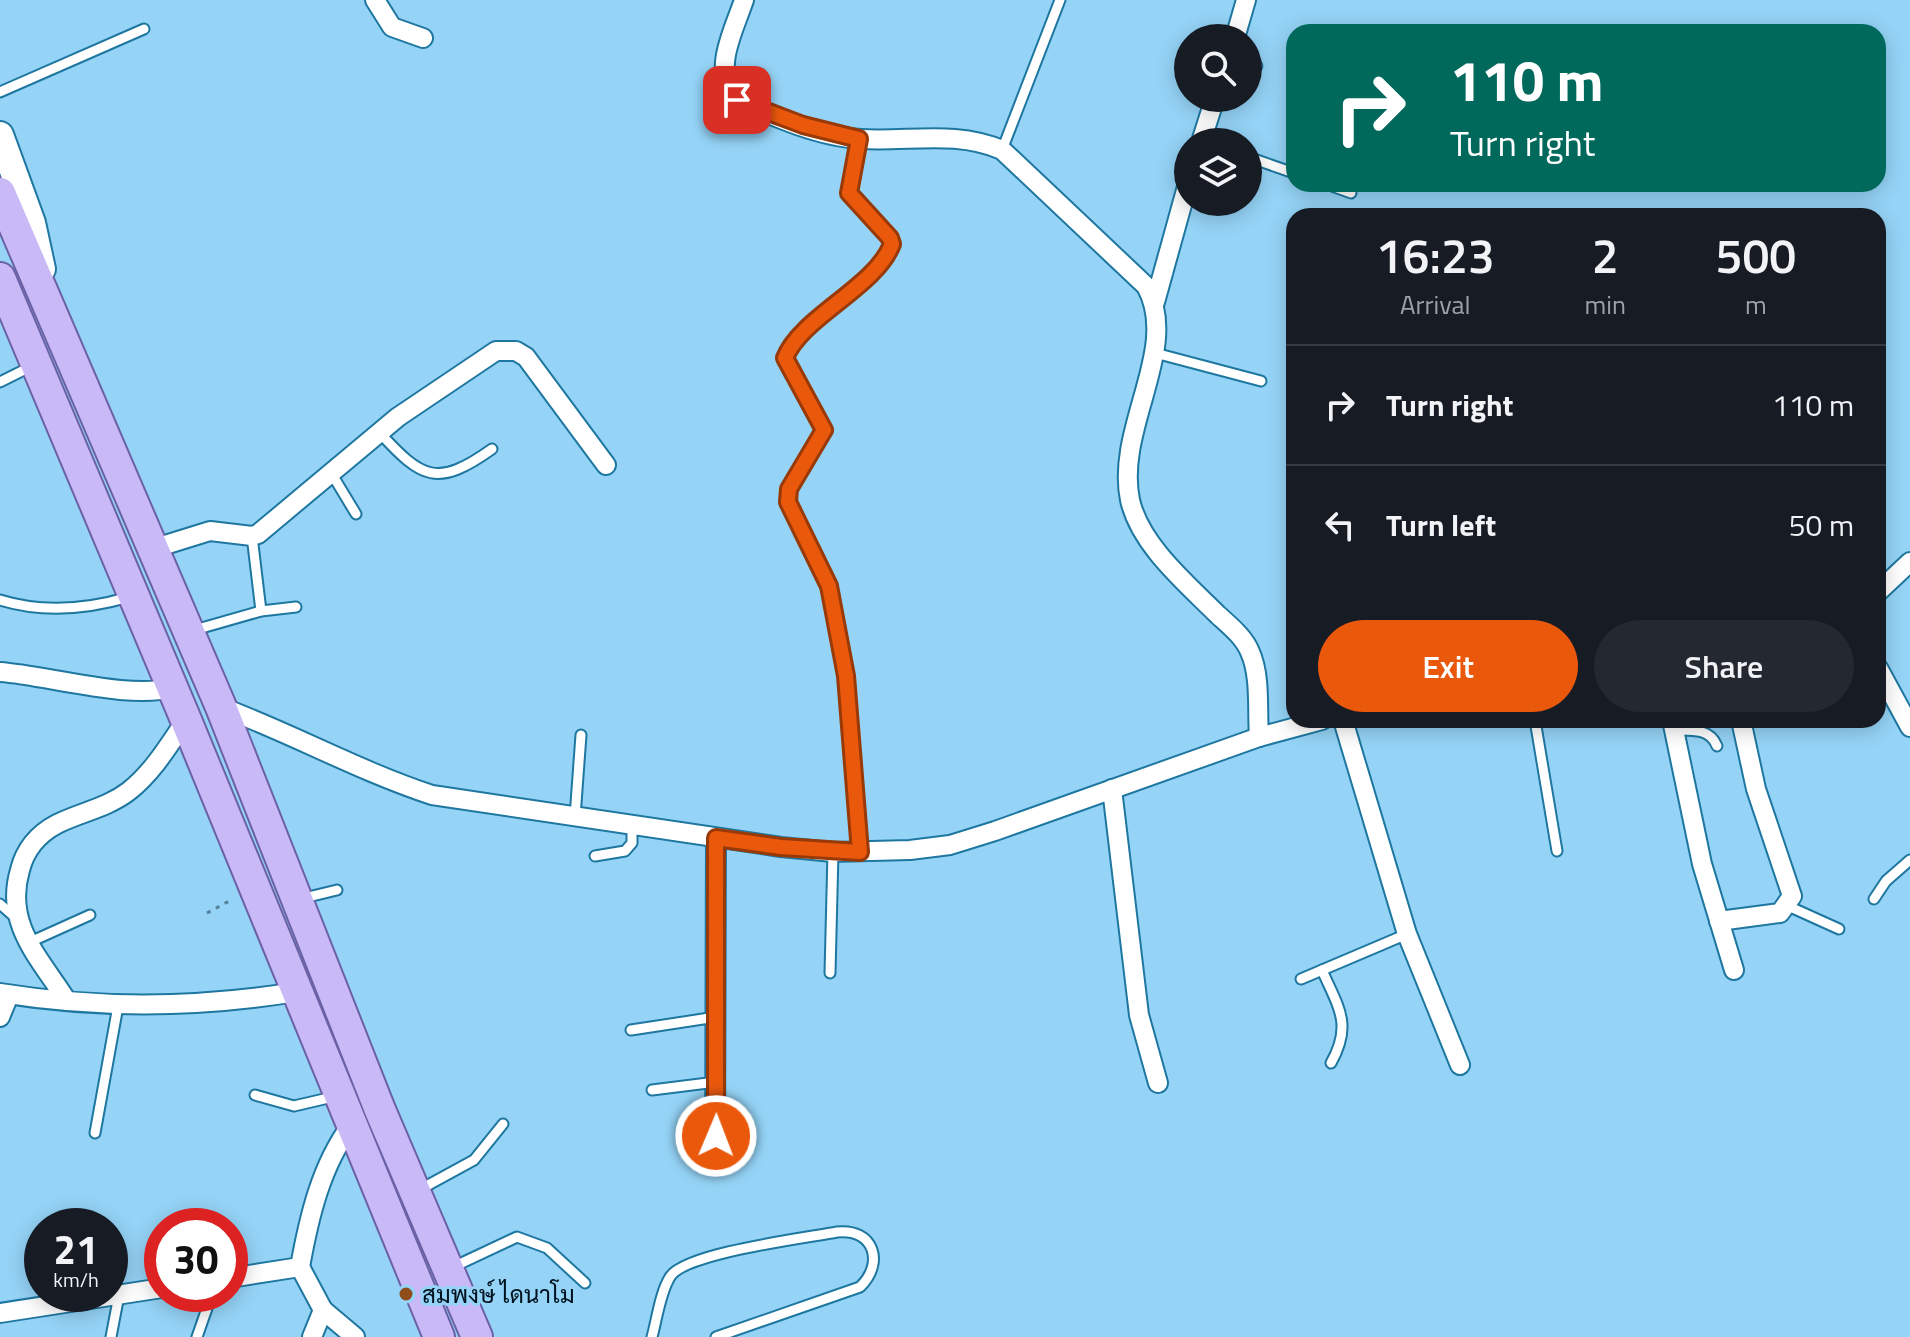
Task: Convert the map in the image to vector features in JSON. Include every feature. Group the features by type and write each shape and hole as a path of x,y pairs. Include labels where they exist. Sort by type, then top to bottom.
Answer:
{"main road":[{"path":"0,135 32,223 51,312"},
{"path":"0,193 221,707 415,1192 477,1337"},
{"path":"4,292 173,687 439,1337"},
{"path":"100,521 133,505"}],"street":[{"path":"375,0 392,27 423,38"},
{"path":"744,0 722,75 727,89 737,100 838,136 859,139 949,137 986,143 1002,150 1130,268 1155,302"},
{"path":"1239,24 1246,0"},
{"path":"1179,216 1155,302 1155,353 1131,434 1126,471 1130,500 1136,518 1151,541 1251,652 1259,737"},
{"path":"152,549 210,531 252,536 270,525 379,432 496,351 516,351 540,374 606,465"},
{"path":"1886,579 1910,562"},
{"path":"0,672 137,691 160,692 173,687"},
{"path":"1886,682 1910,725"},
{"path":"221,707 265,723 376,776 432,795 716,838 833,852 950,845 1292,728"},
{"path":"67,1001 17,919 13,893 23,859 36,838 56,824 111,803 147,775 186,720"},
{"path":"1345,728 1407,934 1460,1065"},
{"path":"1674,728 1686,797 1734,970"},
{"path":"1719,921 1780,913 1788,906 1792,896 1756,789 1743,728"},
{"path":"1112,789 1139,1015 1158,1083"},
{"path":"715,1163 716,838"},
{"path":"0,1017 4,994 118,1006 192,1005 296,992"},
{"path":"352,1124 337,1146 320,1186 300,1267 323,1310 355,1337"},
{"path":"248,1275 300,1267"},
{"path":"0,1313 24,1309"},
{"path":"312,1337 323,1310"}],"lane":[{"path":"1002,150 1060,0"},
{"path":"0,92 144,29"},
{"path":"859,139 849,193 892,244 881,262 801,337 785,358 824,430 789,489 788,502 829,586 846,676 860,852"},
{"path":"1262,162 1286,170"},
{"path":"1155,353 1261,381"},
{"path":"0,382 35,364"},
{"path":"379,432 415,467 448,474 458,472 492,449"},
{"path":"330,471 356,514"},
{"path":"252,536 261,611"},
{"path":"0,600 19,606 80,608 132,596"},
{"path":"189,632 261,611 296,607"},
{"path":"1536,728 1557,851"},
{"path":"1685,728 1702,732 1715,740 1717,746"},
{"path":"575,817 581,735"},
{"path":"595,856 625,851 632,843 632,825"},
{"path":"830,973 833,852"},
{"path":"1874,899 1886,881 1910,860"},
{"path":"297,900 337,890"},
{"path":"0,904 17,919"},
{"path":"1788,906 1839,929"},
{"path":"30,942 90,915"},
{"path":"1301,979 1407,934"},
{"path":"1322,970 1343,1018 1343,1037 1331,1063"},
{"path":"95,1133 118,1006"},
{"path":"631,1030 716,1017"},
{"path":"652,1090 716,1082"},
{"path":"255,1095 294,1106 340,1095"},
{"path":"415,1192 474,1160 503,1124"},
{"path":"652,1337 670,1277 678,1268 701,1258 837,1232 852,1230 862,1234 872,1250 873,1265 870,1278 860,1287 716,1337"},
{"path":"448,1269 517,1237 547,1248 585,1283"},
{"path":"111,1337 116,1312"},
{"path":"197,1337 206,1312"}],"path":[{"path":"207,913 254,887"}],"place":[{"name":"สมพงษ์ ไดนาโม","path":"406,1294"}],"route":[{"path":"716,1136 716,838 781,847 860,852 846,676 829,586 809,540 791,515 788,502 789,489 824,430 818,414 786,365 785,358 801,337 881,262 892,244 849,193 848,185 859,139 803,125 737,100"}]}
